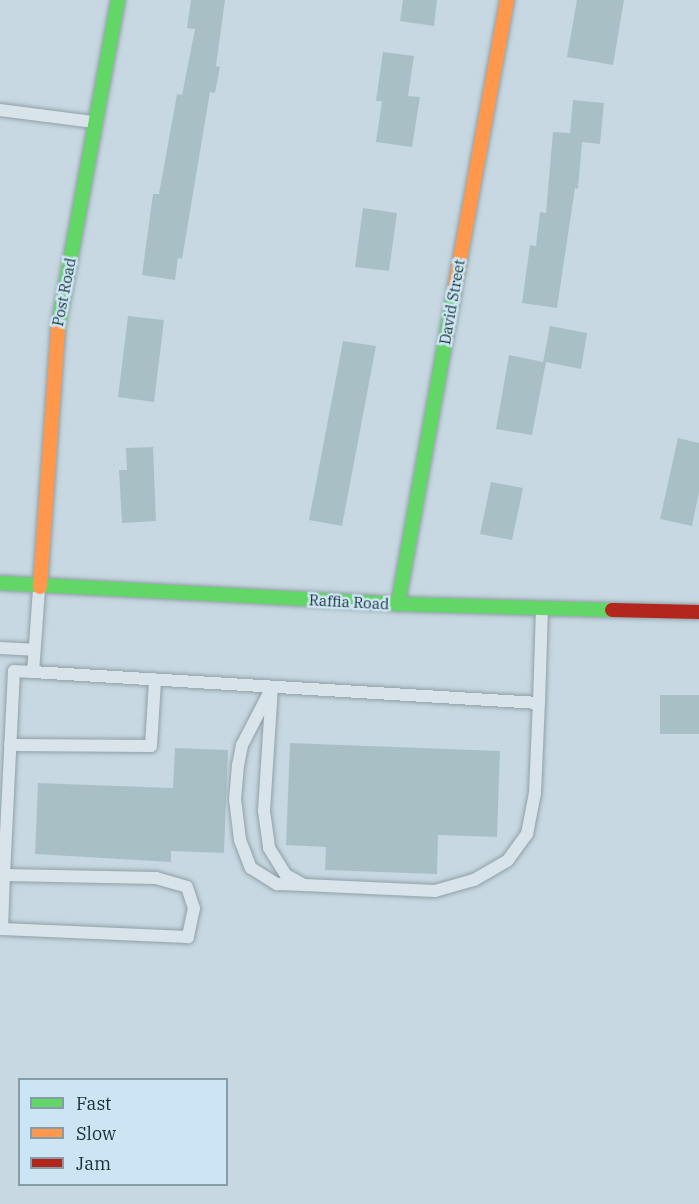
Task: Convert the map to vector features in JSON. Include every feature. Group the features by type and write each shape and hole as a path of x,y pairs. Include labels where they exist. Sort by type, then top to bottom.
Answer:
{"street":[{"name":"Post Road","path":"40,587 55,340 118,0"},
{"name":"David Street","path":"398,604 507,0"},
{"name":"Raffia Road","path":"0,583 40,587 398,604 699,612"}],"lane":[{"path":"0,110 95,122"},
{"path":"33,672 40,587"},
{"path":"272,687 242,745 235,799 240,840 251,868 277,884 435,891 474,880 508,860 527,834 531,813 539,704 542,608"},
{"path":"0,648 34,650"},
{"path":"4,875 156,878 187,887 194,908 188,937 2,929 4,875 10,745 14,671 539,704"},
{"path":"10,745 151,746 155,680"},
{"path":"272,687 264,811 269,848 286,875 304,885"}],"building":[{"path":"191,0 225,0 216,66 220,67 215,93 210,92 182,259 178,258 175,280 142,275 153,194 159,194 177,94 182,95 195,29 187,28"},
{"path":"403,0 437,0 434,26 400,21"},
{"path":"577,0 624,0 613,65 567,57"},
{"path":"383,52 414,56 408,96 420,97 412,147 376,142 382,101 376,101"},
{"path":"573,100 604,103 600,144 582,142 578,189 575,188 557,308 522,303 530,245 536,246 540,212 546,213 553,132 570,133"},
{"path":"363,208 397,213 389,271 355,267"},
{"path":"128,316 164,320 154,402 118,397"},
{"path":"550,326 587,333 581,369 546,362 532,435 496,429 509,355 543,362"},
{"path":"343,341 376,346 342,526 309,520"},
{"path":"678,438 699,443 699,492 692,526 660,519"},
{"path":"153,447 156,521 122,523 119,470 127,470 126,448"},
{"path":"491,482 523,488 512,540 480,534"},
{"path":"660,695 699,695 699,734 660,734"},
{"path":"290,743 500,751 497,837 438,835 437,874 325,870 326,847 286,845"},
{"path":"175,748 228,750 224,853 171,851 171,862 35,854 38,783 173,788"}],"traffic: fast":[{"path":"58,327 118,0"},
{"path":"398,604 454,292"},
{"path":"0,583 398,604 612,610"}],"traffic: slow":[{"path":"454,292 507,0"},
{"path":"40,587 58,327"}],"traffic: jam":[{"path":"612,610 699,612"}]}
